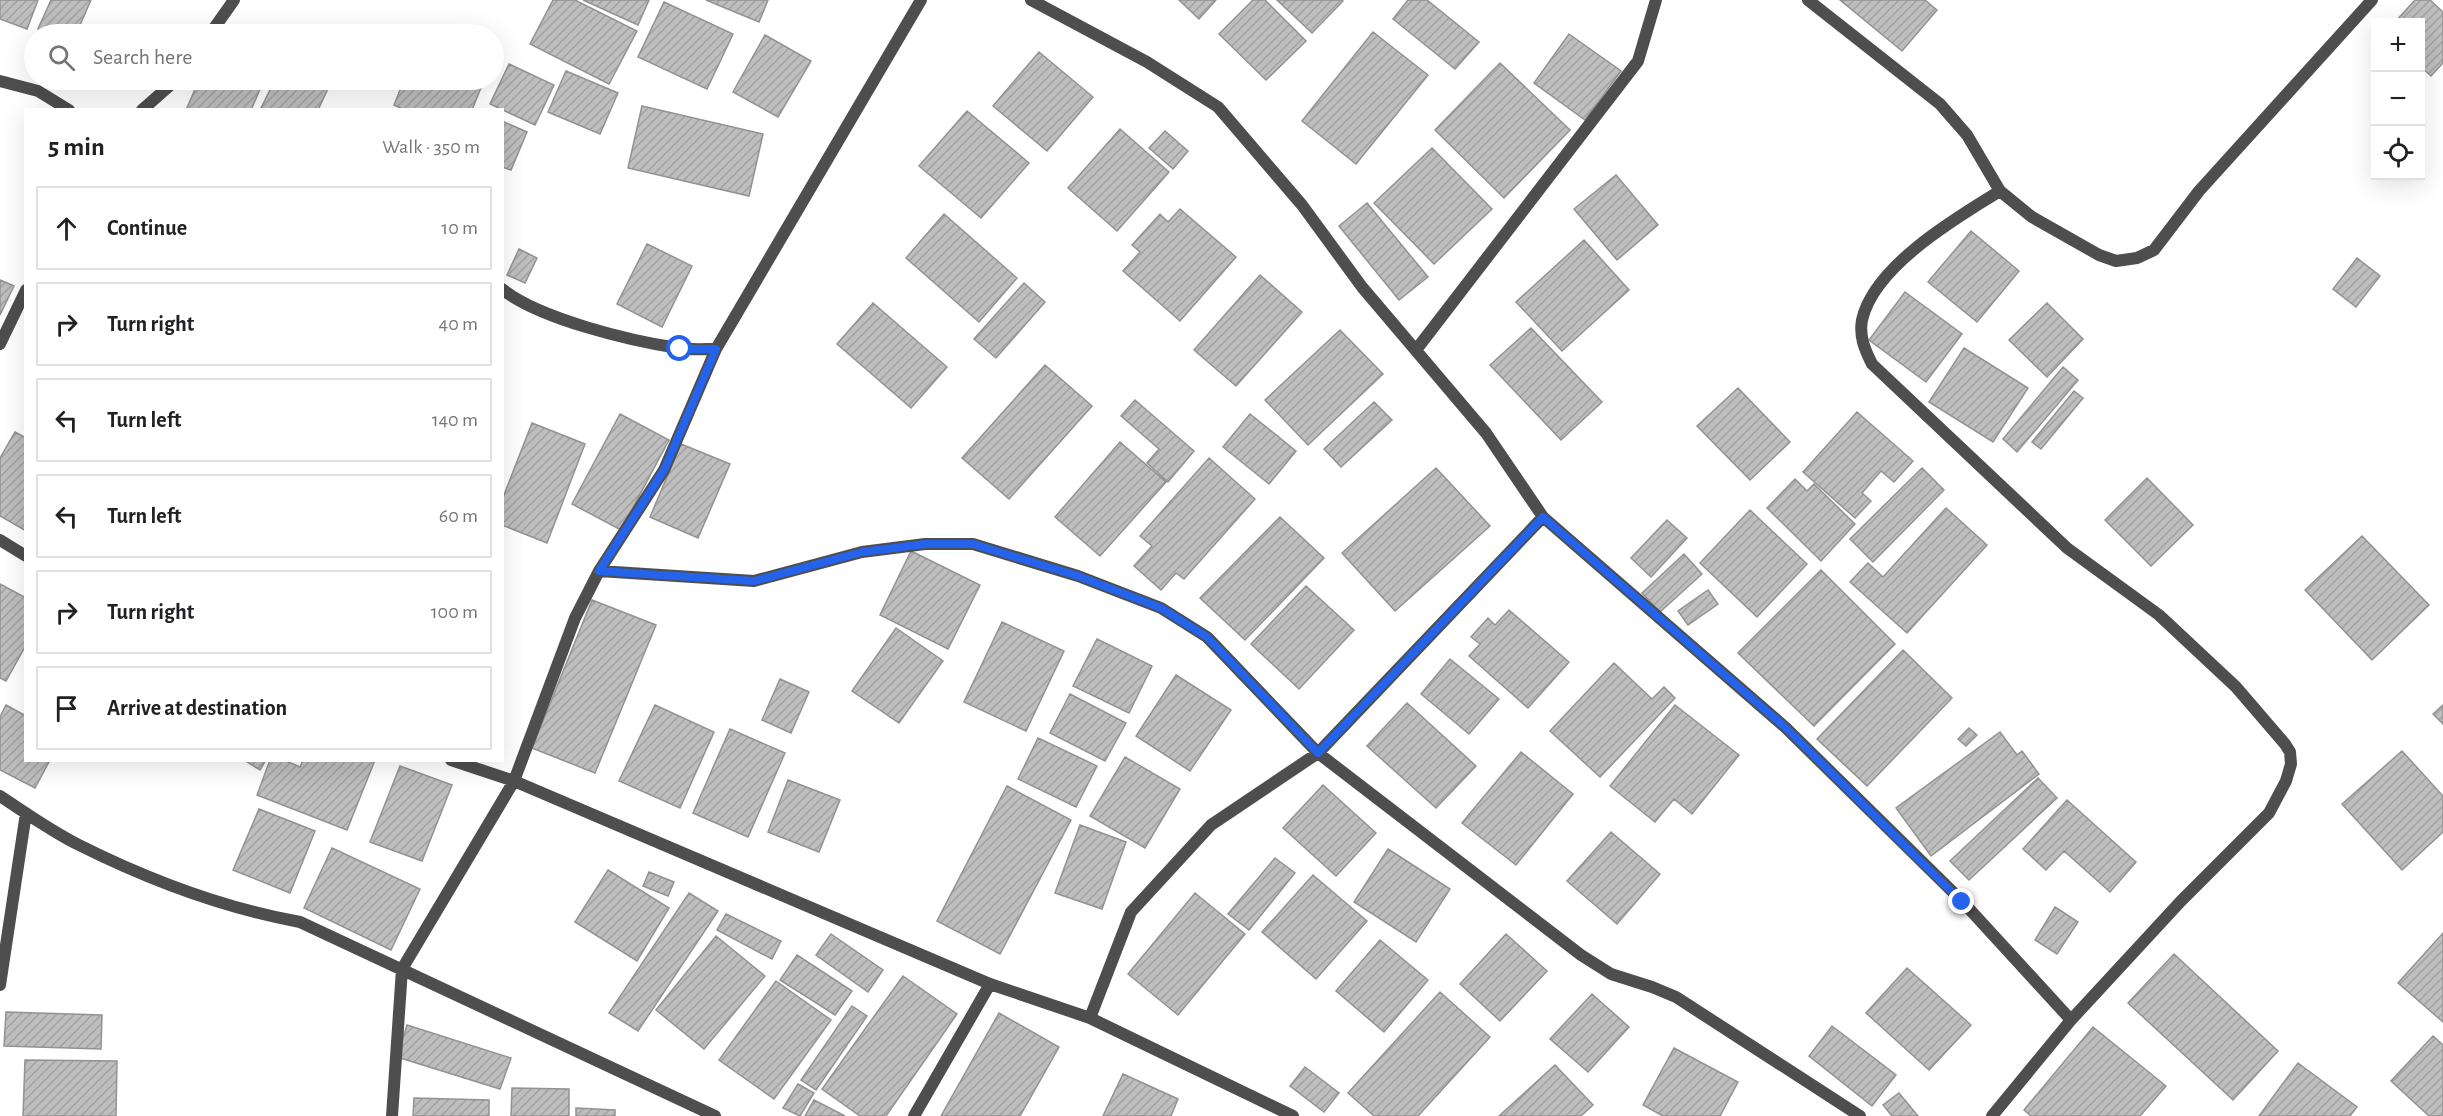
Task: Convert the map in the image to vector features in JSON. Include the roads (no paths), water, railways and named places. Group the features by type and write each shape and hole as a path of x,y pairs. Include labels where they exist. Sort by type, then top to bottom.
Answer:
{"street":[{"path":"217,24 234,0"},
{"path":"392,1116 402,969 514,781 574,618 599,571 664,470 716,349 921,0"},
{"path":"1031,0 1147,62 1218,107 1302,205 1362,287 1486,433 1543,517 1786,728 1962,902 2071,1020"},
{"path":"1416,350 1638,61 1656,0"},
{"path":"1808,0 1940,104 1967,135 2000,191 2032,217 2116,261 2137,258 2154,250 2199,191 2372,0"},
{"path":"0,81 24,87"},
{"path":"34,90 66,108"},
{"path":"144,108 165,90"},
{"path":"1992,1116 2071,1020 2181,901 2269,813 2286,781 2291,758 2290,752 2279,736 2236,687 2159,615 2067,548 1872,364 1862,341 1862,320 1883,281 1902,259 2000,191"},
{"path":"504,291 512,297 576,324 680,349 716,349"},
{"path":"0,344 24,294"},
{"path":"1090,1018 1131,912 1210,825 1318,753 1543,517"},
{"path":"0,540 24,555"},
{"path":"599,571 754,581 862,552 925,544 973,544 1078,576 1161,608 1207,637 1318,753 1581,956 1611,975 1676,997 1860,1116"},
{"path":"458,762 514,781 990,984 1090,1018 1293,1116"},
{"path":"0,796 78,844 189,893 254,914 300,922 715,1116"},
{"path":"0,985 26,813"},
{"path":"914,1116 990,984"}]}
